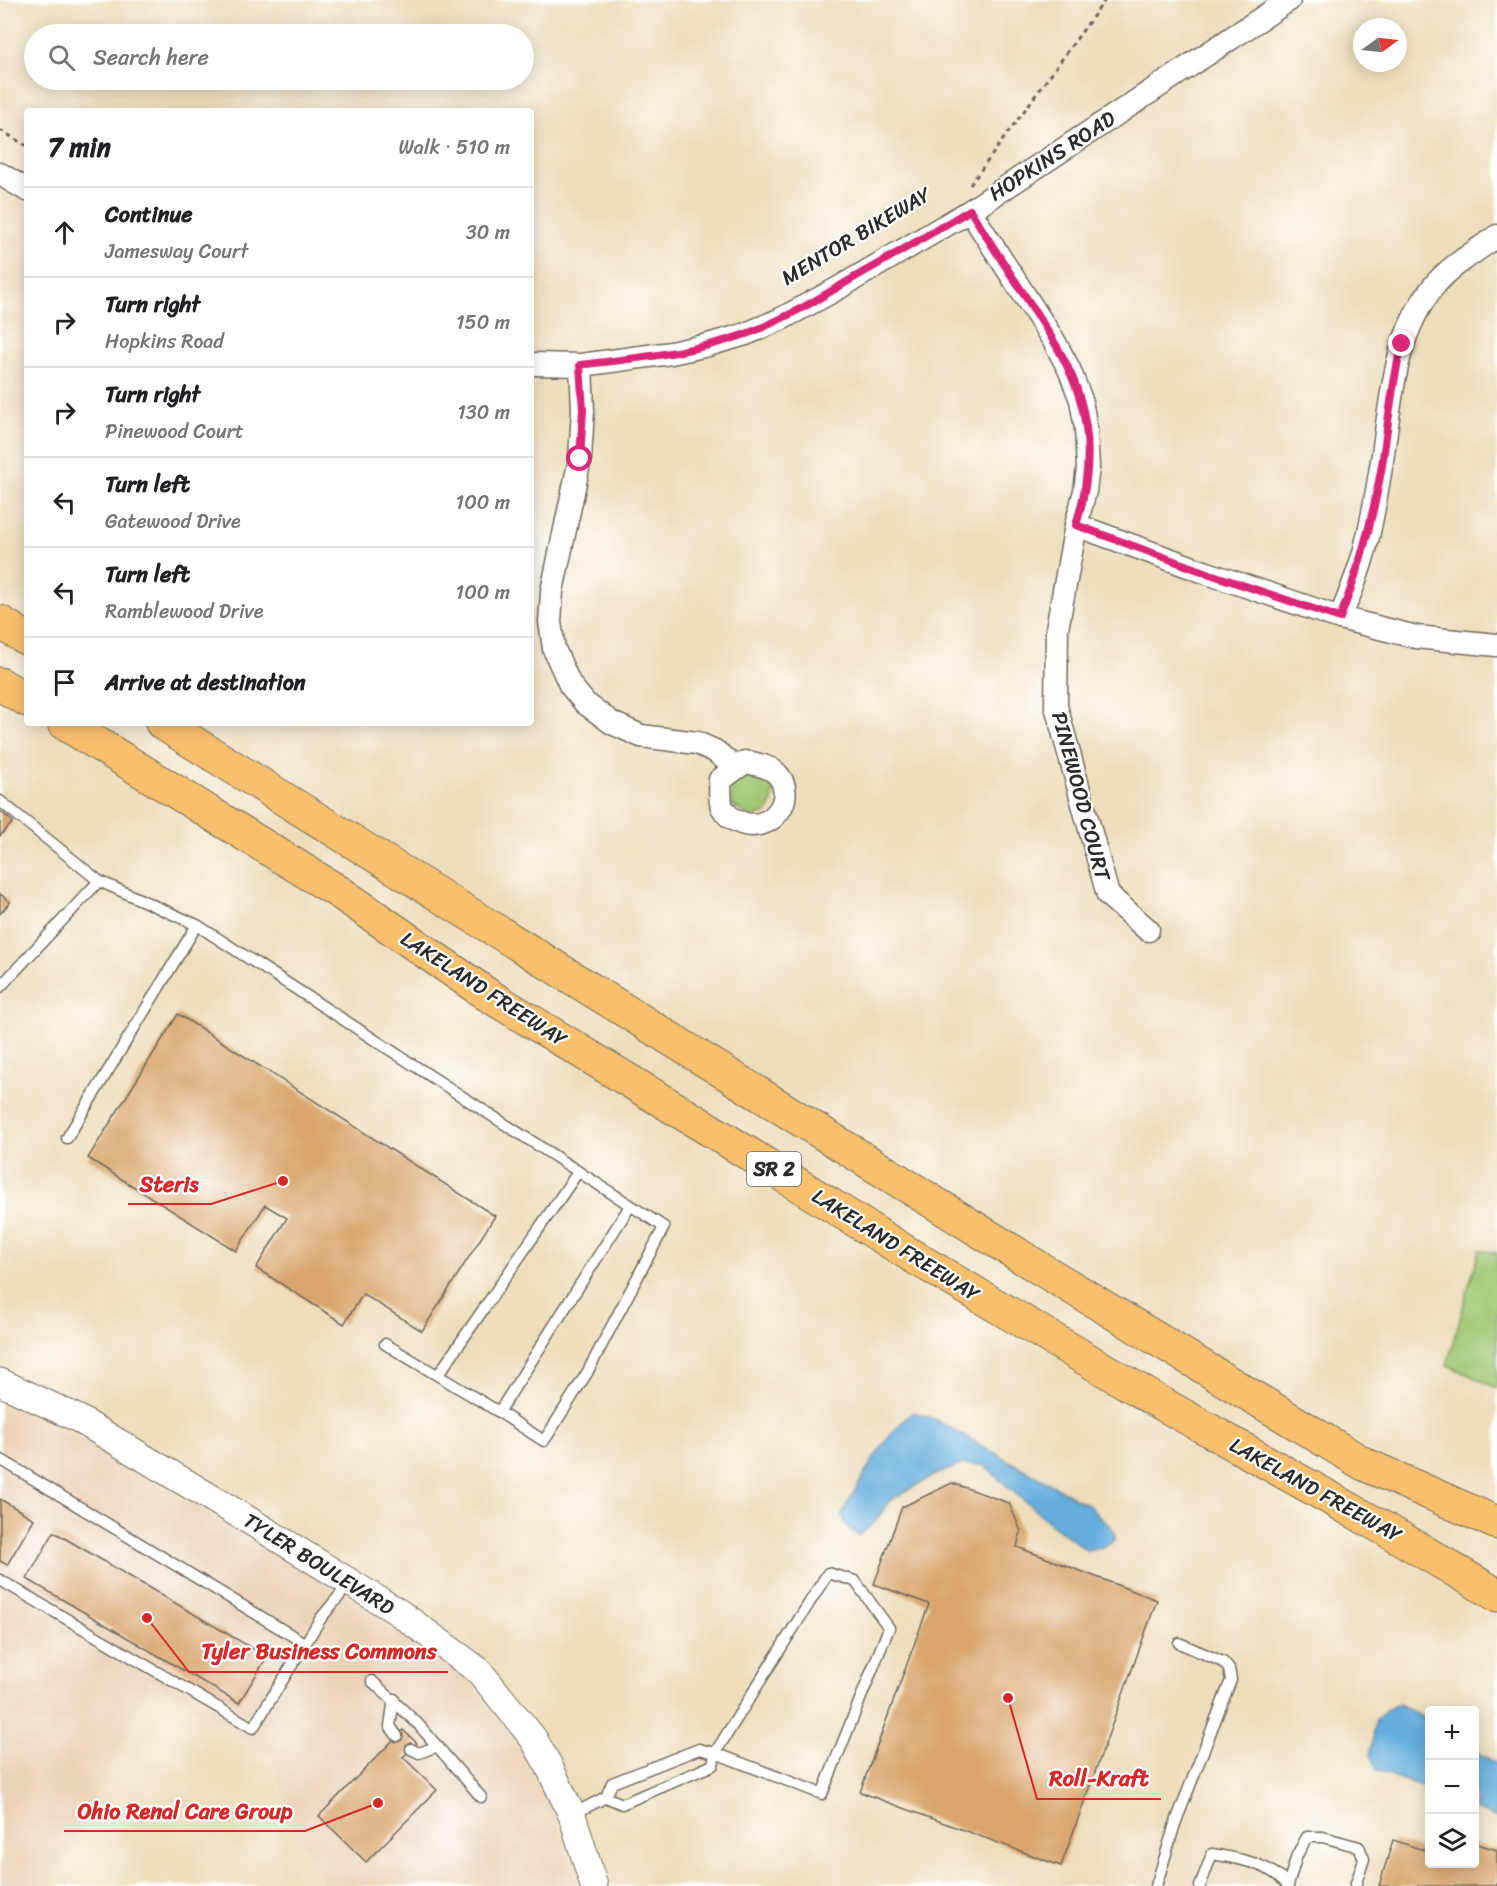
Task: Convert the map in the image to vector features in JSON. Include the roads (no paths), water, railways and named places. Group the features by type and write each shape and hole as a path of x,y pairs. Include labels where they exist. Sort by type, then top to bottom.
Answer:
{"highway":[{"path":"0,622 24,637"},
{"path":"0,684 24,698"},
{"name":"LAKELAND FREEWAY","path":"69,726 342,894 488,996 726,1139 914,1257 1152,1398 1497,1595"},
{"name":"SR 2","path":"167,726 1021,1257 1364,1464 1497,1523"}],"street":[{"name":"HOPKINS ROAD","path":"534,364 580,365 671,353 746,334 781,319 835,290 965,201 1289,0"},
{"path":"0,174 24,188"},
{"name":"PINEWOOD COURT","path":"965,201 1054,341 1069,369 1081,400 1087,440 1088,468 1057,629 1056,706 1108,895 1148,930"},
{"path":"1340,618 1366,545 1402,344 1414,316 1433,287 1455,265 1497,236"},
{"path":"580,365 583,410 580,459 552,591 550,622 554,649 570,685 585,703 612,723 641,736 697,743 715,751 736,768"},
{"path":"1076,525 1340,618 1416,637 1497,645"},
{"name":"TYLER BOULEVARD","path":"0,1382 77,1418 250,1521 398,1612 478,1671 533,1738 549,1766 572,1815 594,1886"}],"lane":[{"path":"0,801 99,881 197,925 664,1227 587,1373 544,1441 385,1344"},
{"path":"0,987 99,881"},
{"path":"67,1138 197,925"},
{"path":"438,1376 578,1172"},
{"path":"499,1412 630,1206"},
{"path":"0,1459 306,1644"},
{"path":"572,1815 606,1797 612,1783 699,1749 715,1753 822,1794 889,1628 855,1581 828,1573 715,1753 713,1766 622,1804 606,1797"},
{"path":"0,1580 254,1728 321,1618 350,1583"},
{"path":"1156,1886 1175,1824 1231,1680 1229,1669 1223,1662 1179,1643"},
{"path":"372,1681 394,1699 481,1797"},
{"path":"394,1699 390,1726 397,1736"},
{"path":"411,1749 419,1753 438,1746"},
{"path":"1200,1886 1212,1854 1249,1861 1274,1873 1288,1886 1297,1855 1307,1837 1323,1837 1359,1847 1364,1859 1355,1886"}],"water":[{"path":"913,1412 932,1418 1088,1505 1114,1530 1115,1539 1107,1546 1088,1551 1049,1522 983,1465 962,1464 931,1477 889,1501 874,1523 860,1535 853,1532 846,1524 842,1513 891,1434"},
{"path":"1399,1704 1425,1719 1425,1788 1377,1770 1370,1756 1376,1719"},
{"path":"1479,1753 1497,1764 1497,1818 1479,1811"}],"place":[{"name":"Steris","path":"283,1181"},
{"name":"Tyler Business Commons","path":"147,1618"},
{"name":"Roll-Kraft","path":"1008,1698"},
{"name":"Ohio Renal Care Group","path":"378,1803"}]}
